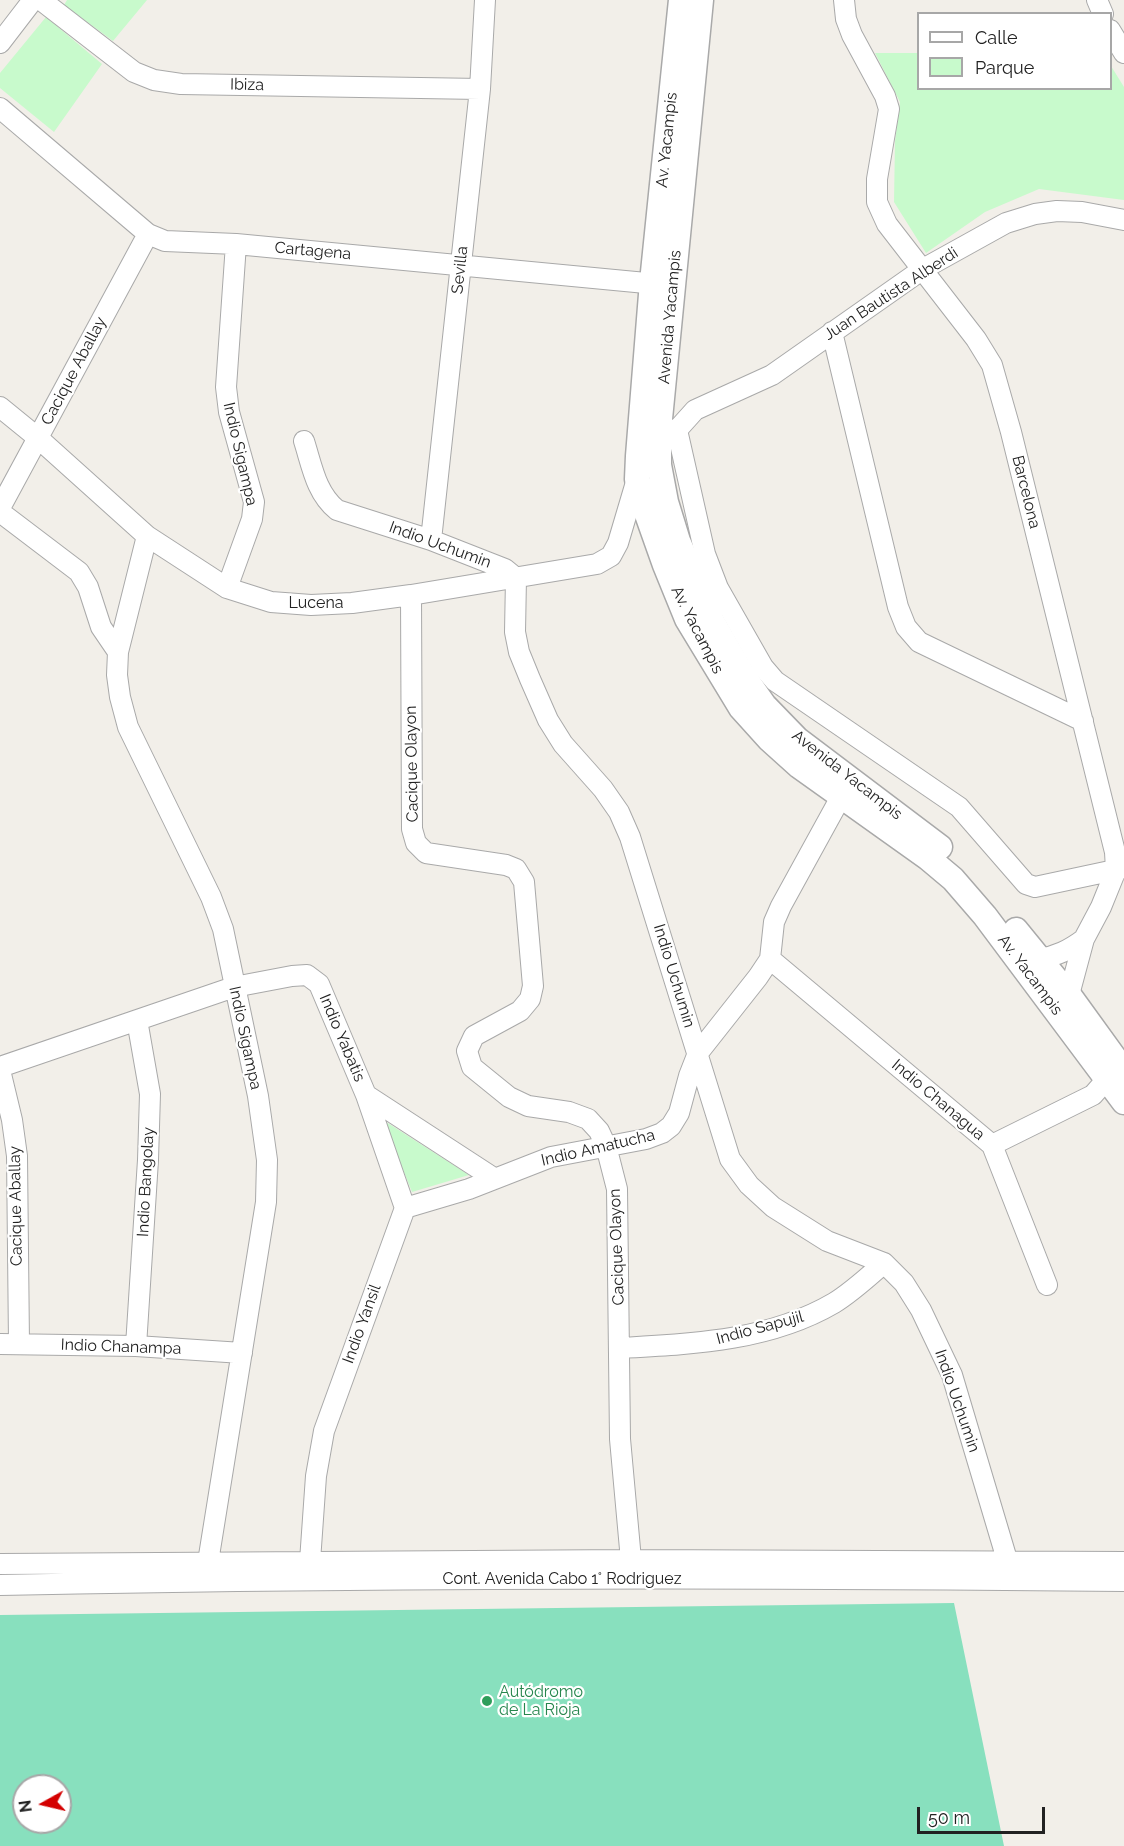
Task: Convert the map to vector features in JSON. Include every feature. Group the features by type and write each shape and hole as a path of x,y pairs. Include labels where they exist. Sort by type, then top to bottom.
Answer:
{"street":[{"path":"0,43 33,0"},
{"name":"Ibiza","path":"41,0 134,72 154,80 181,84 480,89"},
{"name":"Sevilla","path":"431,540 480,89 485,0"},
{"name":"Av. Yacampis","path":"681,0 662,284 639,436 637,479 665,566 687,619 741,708 769,739 792,759 928,858 952,879 1065,1005 1114,1068 1124,1102"},
{"name":"Avenida Yacampis","path":"701,0 662,284 668,429 659,465 666,502 678,541 712,621 759,698 797,739 949,855 974,878 1039,958 1065,1005"},
{"name":"Barcelona","path":"844,0 846,19 852,35 885,96 889,109 877,179 878,202 887,224 976,339 992,365 1120,869"},
{"path":"1112,33 1124,53"},
{"name":"Cartagena","path":"0,108 148,234 165,241 236,244 662,284"},
{"name":"Juan Bautista Alberdi","path":"668,429 713,400 745,389 772,375 923,269 1005,223 1035,214 1082,212 1124,220"},
{"name":"Cacique Aballay","path":"0,510 148,234"},
{"name":"Indio Sigampa","path":"227,588 252,519 254,502 228,412 226,387 236,244"},
{"path":"832,332 898,607 906,627 920,642 1083,721"},
{"name":"Lucena","path":"0,407 147,536 227,588 271,602 311,605 352,603 597,564 611,556 618,543 637,479"},
{"path":"668,429 705,554 718,588 763,667 775,681 959,807 1026,884 1035,887 1120,869"},
{"name":"Indio Uchumin","path":"304,441 318,486 328,502 337,510 431,540 505,569 516,578 515,632 519,652 548,720 563,744 603,789 619,812 630,837 698,1053 719,1130 730,1159 749,1185 772,1208 827,1241 885,1263 904,1283 921,1310 952,1375 1008,1563"},
{"path":"0,510 79,572 88,587 102,627 118,652"},
{"name":"Indio Sigampa","path":"147,536 118,652 117,675 120,697 128,727 211,897 223,929 258,1096 267,1160 266,1202 208,1562"},
{"name":"Cacique Olayon","path":"411,595 412,829 416,843 426,853 506,864 516,869 524,882 533,986 530,999 520,1011 474,1036 467,1051 472,1067 509,1097 528,1106 569,1112 588,1119 606,1146 617,1189 620,1439 631,1560"},
{"name":"Indio Amatucha","path":"405,1208 469,1189 551,1157 646,1139 662,1133 671,1126 680,1113 689,1076 698,1053 758,977 770,958 774,922 781,906 842,795"},
{"path":"1065,1005 1084,939 1120,869"},
{"path":"1039,958 1068,951 1084,939"},
{"name":"Indio Chanagua","path":"770,958 992,1145 1047,1285"},
{"name":"Indio Yabatis","path":"0,1068 234,987 306,975 319,984 366,1095 495,1179"},
{"name":"Indio Bangolay","path":"136,1346 150,1094 137,1020"},
{"name":"Cacique Aballay","path":"0,1068 12,1120 17,1156 9,1344"},
{"path":"992,1145 1093,1095 1114,1068"},
{"path":"366,1095 405,1208"},
{"name":"Indio Yansil","path":"310,1561 316,1476 324,1431 405,1208"},
{"name":"Indio Sapujil","path":"620,1348 704,1343 733,1339 773,1328 835,1303 885,1263"},
{"name":"Indio Chanampa","path":"9,1344 136,1346 242,1353"},
{"name":"Cont. Avenida Cabo 1° Rodriguez","path":"0,1564 631,1560 1124,1562"},
{"name":"Cont. Avenida Cabo 1° Rodriguez","path":"0,1585 261,1580 1124,1581"}],"green space":[{"path":"67,0 147,0 113,41 64,5"},
{"path":"46,17 102,64 54,132 0,88 0,73"},
{"path":"875,53 917,53 917,90 1112,90 1112,68 1124,87 1124,200 1039,189 985,212 926,253 894,202 895,141 900,102"},
{"path":"383,1120 469,1175 412,1192"},
{"name":"Autódromo de La Rioja","path":"954,1603 1004,1846 0,1846 0,1615"}],"place":[{"name":"Autódromo de La Rioja","path":"487,1701"}]}
